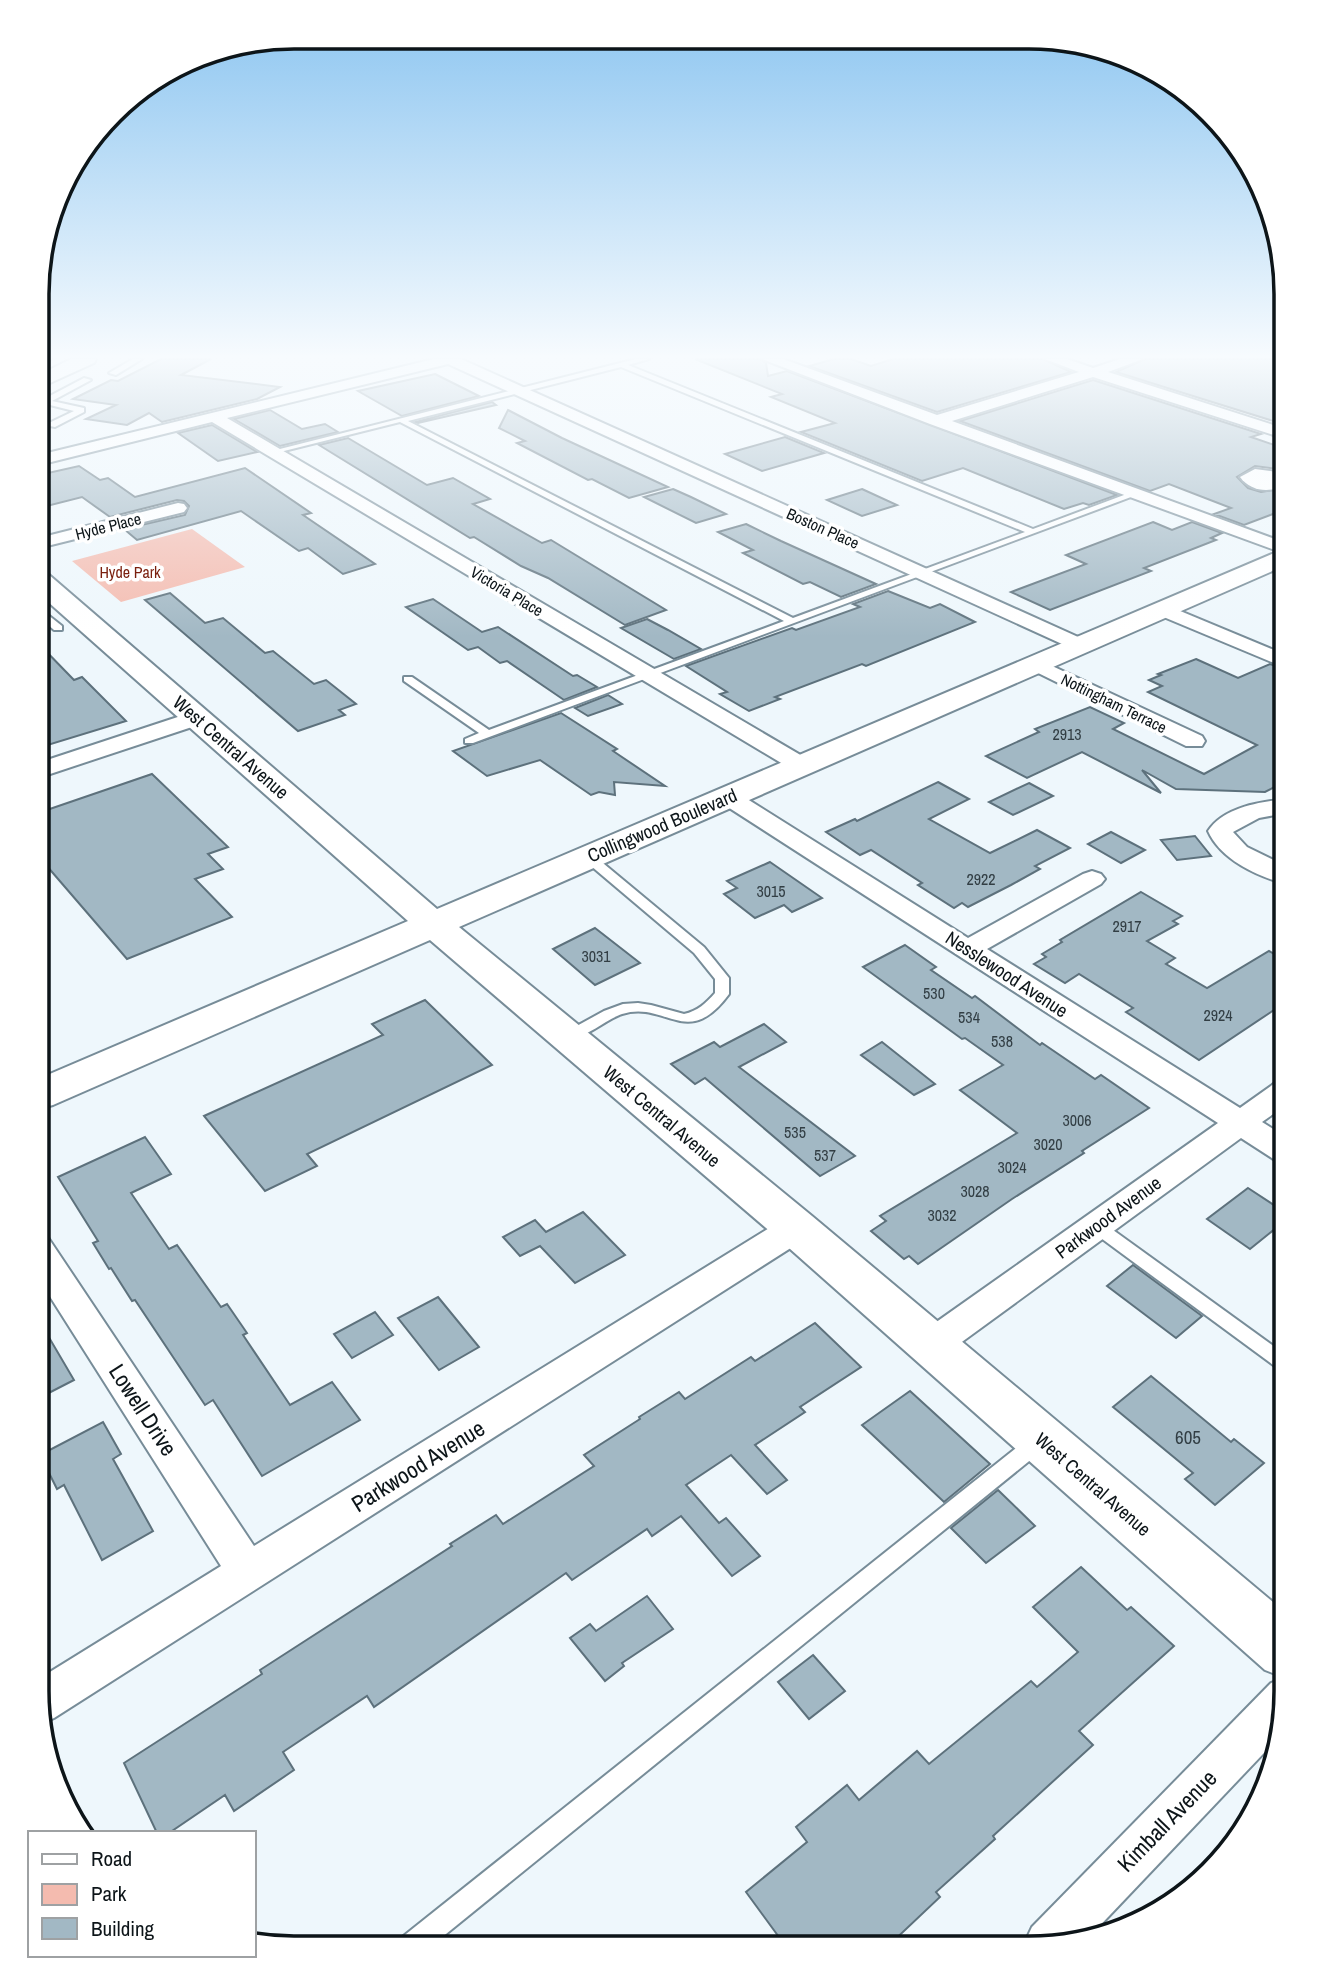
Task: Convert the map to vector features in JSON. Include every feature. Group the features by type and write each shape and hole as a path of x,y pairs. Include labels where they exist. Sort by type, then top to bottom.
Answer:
{"main road":[{"name":"Collingwood Boulevard","path":"49,1089 1274,561"},
{"name":"West Central Avenue","path":"49,600 197,718 433,924 796,1228 1273,1639"}],"street":[{"path":"49,458 73,452"},
{"name":"Victoria Place","path":"272,452 801,765"},
{"name":"Boston Place","path":"655,452 1080,645"},
{"path":"1019,452 1274,545"},
{"name":"Hyde Place","path":"49,540 178,508"},
{"path":"1161,609 1274,657"},
{"name":"Nottingham Terrace","path":"1035,664 1194,741"},
{"path":"49,767 197,718"},
{"name":"Nesslewood Avenue","path":"729,797 1273,1144"},
{"path":"1274,809 1247,815 1226,825 1220,831 1222,838 1236,850 1274,870"},
{"path":"968,949 1092,879"},
{"name":"Parkwood Avenue","path":"931,1345 1273,1099"},
{"name":"Parkwood Avenue","path":"49,1697 796,1228"},
{"name":"Lowell Drive","path":"49,1266 248,1572"},
{"name":"Kimball Avenue","path":"1058,1934 1272,1712"}],"lane":[{"path":"463,452 792,621"},
{"path":"835,452 1033,532"},
{"path":"469,741 1135,494"},
{"path":"49,609 58,628"},
{"path":"408,679 487,734"},
{"path":"568,1037 624,1009 648,1010 684,1020 704,1013 722,994 722,978 699,950 587,857"},
{"path":"1096,1226 1273,1356"},
{"path":"424,1936 1041,1440"}],"green space":[{"name":"Hyde Park","path":"192,529 245,567 121,602 72,561"}],"building":[{"path":"205,452 257,452 218,461"},
{"path":"330,452 371,452 427,485 453,478 490,499 473,504 542,543 551,540 666,610 625,625 548,578 521,566 474,537 470,538"},
{"path":"534,452 591,452 668,487 629,498 592,479 588,480"},
{"path":"733,452 824,453 762,471 725,454"},
{"path":"849,452 1002,452 1117,495 1089,505 1083,503 1064,509 963,468 922,481"},
{"path":"1043,452 1274,452 1274,469 1255,466 1237,477 1248,488 1261,492 1274,490 1274,514 1244,525 1214,514 1231,508 1169,484 1150,491"},
{"path":"79,466 100,480 108,478 135,497 245,468 311,513 303,515 375,564 343,574 308,548 299,551 241,511 137,540 124,529 185,515 189,506 184,501 177,500 110,517 82,497 49,505 49,473"},
{"path":"673,489 726,514 696,523 644,497"},
{"path":"862,489 897,505 862,516 827,500"},
{"path":"1153,522 1172,530 1192,522 1222,533 1211,538 1216,540 1144,568 1151,571 1050,610 1011,592 1086,564 1066,555"},
{"path":"746,524 876,584 841,597 810,582 803,584 743,553 753,550 718,532"},
{"path":"888,591 930,608 940,604 975,622 866,666 862,664 775,697 780,699 749,711 720,694 727,692 686,666 860,607 853,604"},
{"path":"170,593 205,623 223,618 265,653 273,651 314,684 326,680 356,704 339,710 345,715 298,731 145,600"},
{"path":"433,599 482,632 498,627 573,676 577,675 597,687 564,700 507,661 500,663 478,647 468,650 406,607"},
{"path":"647,619 701,649 674,659 621,628"},
{"path":"49,654 74,680 82,677 126,721 49,745"},
{"path":"1196,659 1238,678 1270,664 1274,665 1274,787 1265,792 1176,789 1142,770 1161,793 1082,752 1027,778 986,756 1039,732 1035,729 1090,707 1124,723 1113,729 1204,774 1257,745 1148,692 1162,686 1149,680 1161,675 1158,674"},
{"path":"608,695 622,704 588,716 575,708"},
{"path":"561,713 617,749 613,751 665,786 614,782 615,795 599,792 591,795 540,760 487,776 453,751"},
{"path":"152,774 228,847 208,854 223,869 195,879 232,917 127,959 49,868 49,809"},
{"path":"938,782 969,799 929,819 990,853 1037,830 1070,848 1035,866 1040,869 1011,885 968,907 962,903 954,908 918,885 922,883 871,850 860,855 826,832 855,819 857,821"},
{"path":"1029,783 1053,796 1013,815 989,802"},
{"path":"1111,832 1145,850 1121,863 1088,844"},
{"path":"1195,836 1211,856 1177,860 1161,840"},
{"path":"770,862 822,898 792,912 784,905 755,918 724,894 737,888 727,881"},
{"path":"1141,892 1182,916 1173,921 1178,924 1147,941 1175,958 1166,964 1207,988 1269,951 1274,953 1273,1010 1199,1060 1126,1012 1133,1008 1079,974 1065,983 1034,964 1046,957 1042,954 1062,942 1060,940"},
{"path":"595,928 640,963 595,985 553,949"},
{"path":"905,945 936,967 931,970 972,998 975,996 1040,1045 1042,1043 1095,1079 1101,1075 1149,1108 918,1264 909,1256 904,1259 871,1231 886,1221 880,1216 1017,1133 960,1090 1003,1065 965,1038 962,1039 863,967"},
{"path":"425,1000 492,1065 307,1154 317,1166 265,1191 204,1116 383,1035 372,1024"},
{"path":"764,1024 786,1042 739,1067 855,1156 820,1176 705,1078 695,1084 671,1064 714,1042 720,1047"},
{"path":"882,1042 935,1084 914,1095 861,1055"},
{"path":"145,1137 171,1174 131,1193 169,1249 177,1245 221,1307 227,1304 247,1333 243,1335 290,1405 332,1382 360,1420 262,1476 213,1400 205,1405 135,1300 132,1301 111,1268 109,1269 93,1243 98,1241 58,1177"},
{"path":"1248,1188 1273,1205 1273,1230 1250,1249 1207,1219"},
{"path":"583,1212 625,1255 575,1283 540,1246 520,1256 503,1237 535,1220 546,1232"},
{"path":"1133,1265 1202,1316 1176,1338 1107,1286"},
{"path":"438,1297 479,1347 439,1370 398,1318"},
{"path":"375,1312 393,1335 352,1358 334,1334"},
{"path":"815,1323 861,1367 800,1407 805,1412 755,1445 787,1480 767,1494 731,1455 686,1485 719,1523 726,1518 760,1556 732,1576 681,1516 652,1536 647,1529 572,1580 566,1573 374,1707 367,1696 283,1752 294,1770 234,1811 225,1795 172,1831 156,1831 124,1763 262,1674 260,1670 452,1546 450,1544 496,1515 503,1524 594,1466 584,1455 640,1419 639,1417 679,1392 685,1399 751,1357 755,1361"},
{"path":"49,1337 74,1380 49,1393"},
{"path":"1151,1376 1231,1442 1234,1439 1264,1463 1215,1505 1185,1479 1193,1473 1113,1407"},
{"path":"910,1391 990,1464 944,1502 862,1425"},
{"path":"103,1422 121,1454 113,1459 153,1531 102,1560 64,1485 57,1489 49,1473 49,1450"},
{"path":"998,1490 1035,1526 986,1563 951,1528"},
{"path":"1081,1567 1127,1610 1131,1607 1174,1646 1079,1731 1093,1745 936,1892 940,1897 899,1936 778,1936 746,1892 807,1842 796,1827 847,1785 859,1800 917,1751 929,1764 1031,1681 1037,1687 1078,1652 1033,1607"},
{"path":"647,1596 673,1629 622,1663 624,1666 605,1681 570,1638 590,1624 596,1631"},
{"path":"813,1655 845,1691 809,1719 778,1682"}]}
